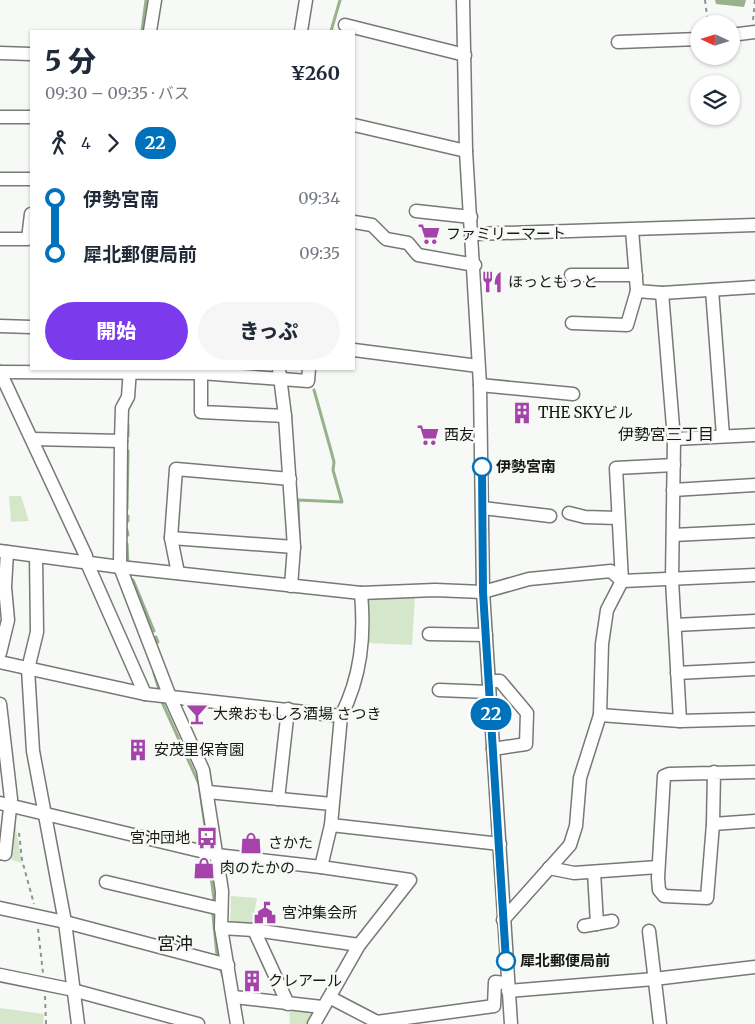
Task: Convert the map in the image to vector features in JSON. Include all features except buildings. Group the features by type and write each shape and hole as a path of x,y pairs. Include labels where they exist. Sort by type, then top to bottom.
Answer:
{"street":[{"path":"150,30 155,0"},
{"path":"301,30 306,0"},
{"path":"463,0 466,150 475,265 480,385 483,592 511,1024"},
{"path":"344,25 465,55"},
{"path":"740,34 754,33"},
{"path":"618,42 690,39"},
{"path":"0,53 30,54"},
{"path":"0,117 30,117"},
{"path":"355,125 466,150"},
{"path":"0,179 30,179"},
{"path":"416,211 471,217"},
{"path":"355,222 372,226 386,239 408,243 418,255 475,265"},
{"path":"0,239 28,240 30,223"},
{"path":"473,234 755,225"},
{"path":"572,323 627,325 637,291 632,230"},
{"path":"571,275 636,275"},
{"path":"637,291 662,293 755,287"},
{"path":"712,290 723,436"},
{"path":"662,293 674,439 672,580 680,721"},
{"path":"0,326 30,327"},
{"path":"355,350 478,366"},
{"path":"145,694 87,563 86,556 33,439 0,372 130,371 278,374 308,381 309,370"},
{"path":"130,371 128,398 122,408 120,567 170,697 197,754 208,792 222,891 221,928 237,1024"},
{"path":"201,373 201,412 285,416"},
{"path":"278,374 285,416 290,479 294,547 291,586"},
{"path":"480,385 573,394"},
{"path":"674,439 755,434"},
{"path":"33,439 121,441"},
{"path":"503,920 570,844 576,826 580,778 600,714 602,644 607,610 622,582 616,468 674,465"},
{"path":"178,573 172,538 176,469 290,479"},
{"path":"673,490 755,485"},
{"path":"483,508 550,516"},
{"path":"569,513 586,517 618,518"},
{"path":"673,535 755,531"},
{"path":"172,538 294,547"},
{"path":"0,653 8,620 4,551 120,567 361,593 434,590 483,592 529,579 611,571 622,582 755,575"},
{"path":"36,556 37,632 28,669 33,751 65,922 78,1024"},
{"path":"321,867 331,825 341,716 348,702 363,644 361,593"},
{"path":"675,625 755,621"},
{"path":"429,634 486,635"},
{"path":"0,662 145,694 341,716"},
{"path":"677,673 755,669"},
{"path":"439,690 489,686 500,681 527,713 526,744 493,749"},
{"path":"0,704 6,804 5,854 0,853"},
{"path":"278,799 288,709"},
{"path":"600,714 680,721 755,718"},
{"path":"714,772 713,824 707,898 664,896 659,890 658,867 664,776 669,774 714,772 755,772"},
{"path":"208,792 332,804"},
{"path":"6,804 217,855 410,880 359,945 314,1024"},
{"path":"713,824 755,821"},
{"path":"331,825 500,844"},
{"path":"549,868 574,873 658,867"},
{"path":"594,872 597,924"},
{"path":"106,882 221,909"},
{"path":"0,908 65,922 228,965"},
{"path":"584,926 612,921"},
{"path":"221,928 254,930 359,945"},
{"path":"254,930 288,1004"},
{"path":"650,931 660,1024"},
{"path":"234,997 288,1004 327,1002 377,1022 494,1006 495,982 508,987 654,979 755,967"},
{"path":"0,975 74,991 198,1024"}],"path":[{"path":"705,0 707,15"},
{"path":"754,33 755,0"},
{"path":"19,829 22,860 36,915 44,984 46,1024"}],"shaded area":[{"path":"715,0 746,0 744,7 716,4"},
{"path":"9,496 21,496 29,521 11,522"},
{"path":"415,596 412,645 368,643 366,598"},
{"path":"15,823 22,863 12,860"},
{"path":"231,896 257,898 252,926 230,924"},
{"path":"289,1007 312,1009 313,1014 310,1024 290,1024"},
{"path":"0,1008 44,1014 43,1024 0,1024"}],"waterway":[{"path":"142,30 146,0"},
{"path":"331,30 340,0"},
{"path":"299,535 298,500 342,502 333,470 334,462 314,390"},
{"path":"128,425 128,436"},
{"path":"127,509 128,451"},
{"path":"128,516 128,521"},
{"path":"127,530 128,535"},
{"path":"127,544 128,564"},
{"path":"133,580 154,631"},
{"path":"156,637 158,642"},
{"path":"154,673 159,689"},
{"path":"162,702 199,784 208,847"},
{"path":"209,861 214,899"},
{"path":"213,915 217,955"},
{"path":"221,970 223,977"}],"bus line":[{"name":"22","path":"482,467 483,592 506,961"}],"place":[{"name":"ファミリーマート","path":"429,234"},
{"name":"ほっともっと","path":"492,282"},
{"name":"THE SKYビル","path":"522,413"},
{"name":"西友","path":"428,435"},
{"name":"伊勢宮南","path":"482,467"},
{"name":"大衆おもしろ酒場 さつき","path":"197,714"},
{"name":"安茂里保育園","path":"138,750"},
{"name":"宮沖団地","path":"207,838"},
{"name":"さかた","path":"251,843"},
{"name":"肉のたかの","path":"204,868"},
{"name":"宮沖集会所","path":"265,913"},
{"name":"犀北郵便局前","path":"506,961"},
{"name":"クレアール","path":"252,981"}],"district":[{"name":"伊勢宮三丁目","path":"666,434"},
{"name":"宮沖","path":"175,944"}]}
